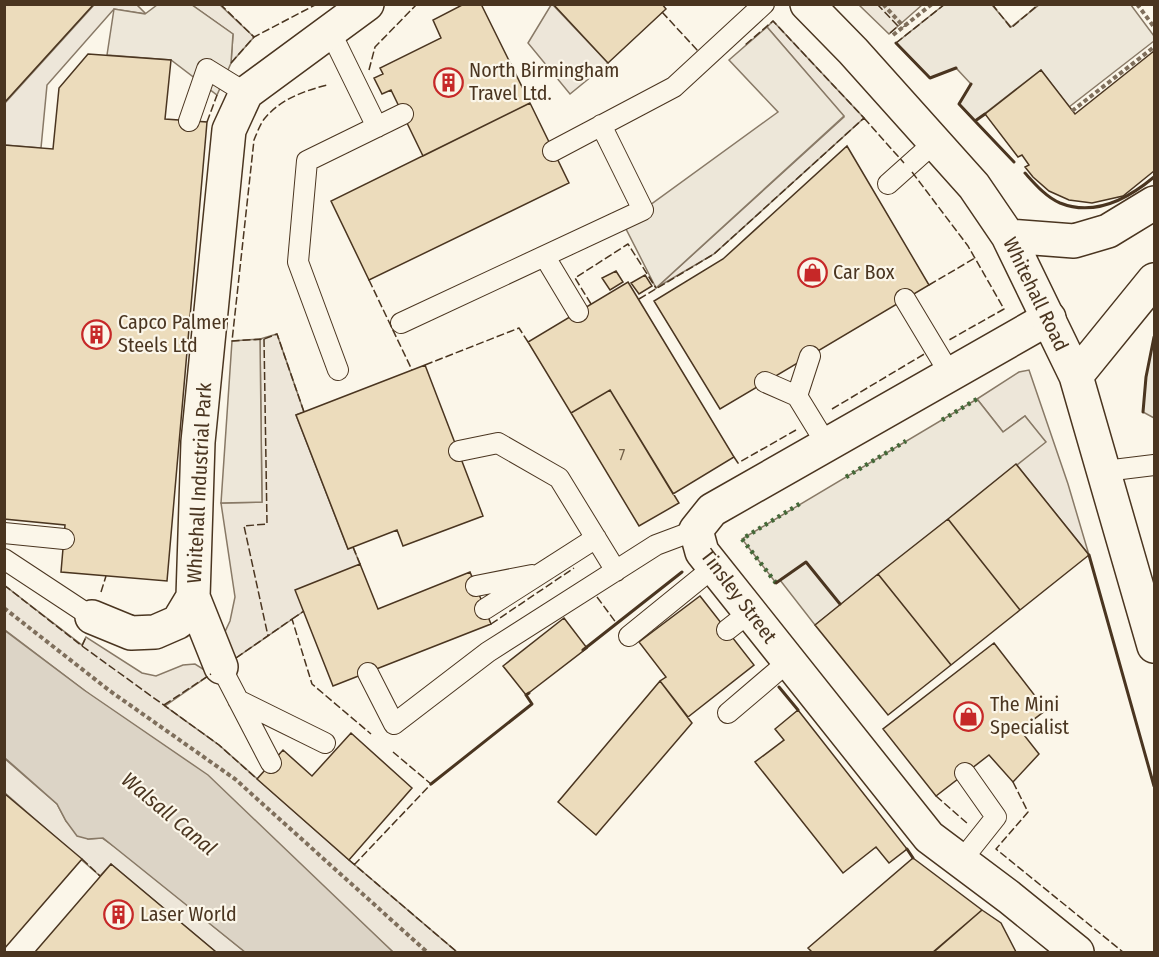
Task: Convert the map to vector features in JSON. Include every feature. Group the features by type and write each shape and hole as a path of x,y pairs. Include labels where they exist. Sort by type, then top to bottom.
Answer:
{"street":[{"name":"Whitehall Road","path":"807,4 853,51 974,186 1008,236 1076,376 1155,646"},
{"name":"Whitehall Industrial Park","path":"221,667 193,597 198,442 229,130 246,93 360,6"},
{"path":"1008,236 1074,241 1108,231 1155,203"},
{"path":"1076,376 1155,280"},
{"name":"Tinsley Street","path":"1049,318 712,510 696,530 702,552 714,567 738,621 789,661 929,837 1077,952"},
{"name":"Whitehall Industrial Park","path":"92,617 131,633 155,632 178,622 193,597"}],"lane":[{"path":"553,151 674,87 764,4"},
{"path":"330,31 376,127"},
{"path":"189,121 207,69 246,93"},
{"path":"338,370 298,262 308,161 403,114"},
{"path":"401,323 643,210 601,125"},
{"path":"888,184 935,142"},
{"path":"545,256 578,312"},
{"path":"905,299 950,374"},
{"path":"797,396 810,356"},
{"path":"765,382 797,396 826,445"},
{"path":"459,451 498,443 559,478 616,571"},
{"path":"1105,471 1155,465"},
{"path":"368,673 394,724 488,652 656,545 696,530"},
{"path":"4,533 64,539"},
{"path":"485,609 596,538"},
{"path":"4,559 92,617"},
{"path":"629,636 714,567"},
{"path":"476,586 543,572"},
{"path":"728,713 789,661"},
{"path":"221,667 270,763"},
{"path":"238,700 326,743"},
{"path":"961,861 996,817 965,773"}],"path":[{"path":"883,4 904,27"},
{"path":"888,39 932,4"},
{"path":"1137,4 1155,27"},
{"path":"1072,111 1155,47"},
{"path":"4,608 110,691 235,779 427,952"}],"shaded area":[{"path":"922,4 889,34 859,5"},
{"path":"945,4 992,5 1011,27 1039,5 1131,5 1154,36 1154,41 1069,107 1041,70 975,121 959,104 971,84 956,68 930,78 896,43"},
{"path":"94,5 137,5 146,14 114,9 47,85 41,148 5,145 5,103"},
{"path":"157,5 192,5 233,34 231,63 217,95 171,60 107,55 114,9 145,14"},
{"path":"192,5 220,5 254,37 231,63 233,34"},
{"path":"551,5 608,63 570,94 528,43"},
{"path":"773,21 864,118 714,254 656,288 844,117 767,27"},
{"path":"767,27 844,116 656,288 622,221 643,210 778,112 729,60"},
{"path":"277,334 304,412 296,415 348,549 353,547 360,564 304,611 236,658 223,636 230,621 235,597 221,503 262,502 260,339"},
{"path":"1154,337 1154,418 1143,412 1146,377"},
{"path":"260,339 262,502 221,503 232,341"},
{"path":"1029,370 1068,484 1089,555 1016,464 1045,442 1025,416 1003,432 977,399 1019,372"},
{"path":"977,399 1003,432 1025,416 1046,442 815,625 780,580 776,583 742,539"},
{"path":"4,585 82,645 86,637 142,673 156,676 183,665 195,664 211,674 165,706 219,745 457,952 393,952 345,908 84,690 5,630"},
{"path":"4,758 57,804 66,821 88,839 102,838 122,852 245,952 216,952 111,864 100,876 5,793"}],"water":[{"name":"Walsall Canal","path":"4,630 84,690 208,775 393,952 245,952 103,838 88,839 77,836 57,804 5,758"}],"building":[{"path":"4,4 94,4 4,103"},
{"name":"North Birmingham Travel Ltd.","path":"464,4 481,4 530,103 423,156 391,90 382,94 374,78 383,74 380,68 441,38 433,20"},
{"path":"553,4 662,4 666,9 608,63"},
{"path":"1154,51 1154,171 1123,196 1092,203 1069,200 1049,191 1033,177 1025,167 1029,165 1022,155 1018,157 985,114 1041,70 1075,114"},
{"name":"Capco Palmer Steels Ltd","path":"88,54 171,60 165,119 207,122 167,581 61,572 65,525 4,519 4,145 53,149 59,88"},
{"path":"530,103 569,183 369,280 331,201"},
{"name":"Car Box","path":"847,146 929,285 720,409 654,301 723,259"},
{"path":"616,271 623,282 610,290 602,278"},
{"path":"645,275 652,286 639,294 631,283"},
{"path":"628,282 734,457 673,494 610,390 571,413 528,342"},
{"path":"425,365 483,516 403,546 397,530 348,549 296,415"},
{"path":"610,390 679,503 639,526 571,413"},
{"path":"1016,464 1089,555 1020,610 948,519"},
{"path":"948,519 1020,610 951,665 878,574"},
{"path":"360,564 378,609 470,572 491,624 333,686 295,590"},
{"path":"878,574 951,665 888,715 815,625"},
{"path":"700,596 754,665 688,717 660,681 666,677 639,642"},
{"path":"564,618 587,648 526,695 503,666"},
{"name":"The Mini Specialist","path":"994,643 1046,710 1020,730 1039,754 1013,782 989,755 936,796 883,729"},
{"path":"660,681 692,723 596,835 558,802"},
{"path":"798,710 907,849 889,863 876,847 843,873 755,762 784,740 775,729"},
{"path":"351,733 412,788 349,860 257,779 283,750 312,776"},
{"path":"4,795 82,859 4,949"},
{"path":"913,858 982,910 933,952 812,952 808,948"},
{"name":"Laser World","path":"111,864 216,952 35,952"},
{"path":"982,910 1001,923 1016,952 935,951"}],"hedge":[{"path":"942,420 977,399"},
{"path":"846,477 906,441"},
{"path":"776,583 742,539 801,503"}],"fence":[{"path":"220,4 254,37"},
{"path":"231,63 254,37 317,4"},
{"path":"369,70 375,47 417,4"},
{"path":"877,4 898,26 889,34"},
{"path":"896,43 945,4"},
{"path":"992,4 1011,28 1039,4"},
{"path":"662,12 698,51"},
{"path":"639,299 714,254 864,118 773,21 745,45"},
{"path":"304,412 277,334 264,339 232,341 254,140 263,120 271,111 301,93 327,85"},
{"path":"207,122 217,95"},
{"path":"864,118 904,163"},
{"path":"912,172 968,246 1004,309 949,340"},
{"path":"591,304 575,278 628,244 656,288"},
{"path":"929,285 975,258"},
{"path":"369,280 412,370"},
{"path":"425,365 519,328 528,342"},
{"path":"264,339 267,524 244,526 268,636"},
{"path":"832,409 926,353"},
{"path":"734,457 738,463 796,430"},
{"path":"353,547 360,564"},
{"path":"491,624 574,568"},
{"path":"101,592 106,576"},
{"path":"4,585 82,646 219,745 257,779"},
{"path":"597,597 617,624"},
{"path":"292,619 304,611"},
{"path":"236,658 292,619 312,684 371,734"},
{"path":"82,646 86,637"},
{"path":"164,705 211,674"},
{"path":"354,865 431,784 393,752"},
{"path":"1013,782 1028,812 996,849 1123,952"},
{"path":"936,796 968,824"},
{"path":"82,859 100,876"},
{"path":"349,860 457,952"}],"wall":[{"path":"896,43 930,78 956,68"},
{"path":"971,84 959,104 975,121 985,114"},
{"path":"975,121 1014,162"},
{"path":"1025,173 1041,190 1060,203 1086,208 1111,203 1122,198 1154,177"},
{"path":"1143,412 1146,377 1154,337"},
{"path":"1089,555 1154,786"},
{"path":"776,583 806,562 840,604"},
{"path":"583,650 682,572"},
{"path":"779,687 798,710"},
{"path":"431,784 532,704 526,695 529,693"},
{"path":"907,849 913,858"}],"place":[{"name":"North Birmingham Travel Ltd.","path":"448,82"},
{"name":"Car Box","path":"812,272"},
{"name":"Capco Palmer Steels Ltd","path":"97,334"},
{"name":"The Mini Specialist","path":"969,716"},
{"name":"Laser World","path":"119,914"}]}
